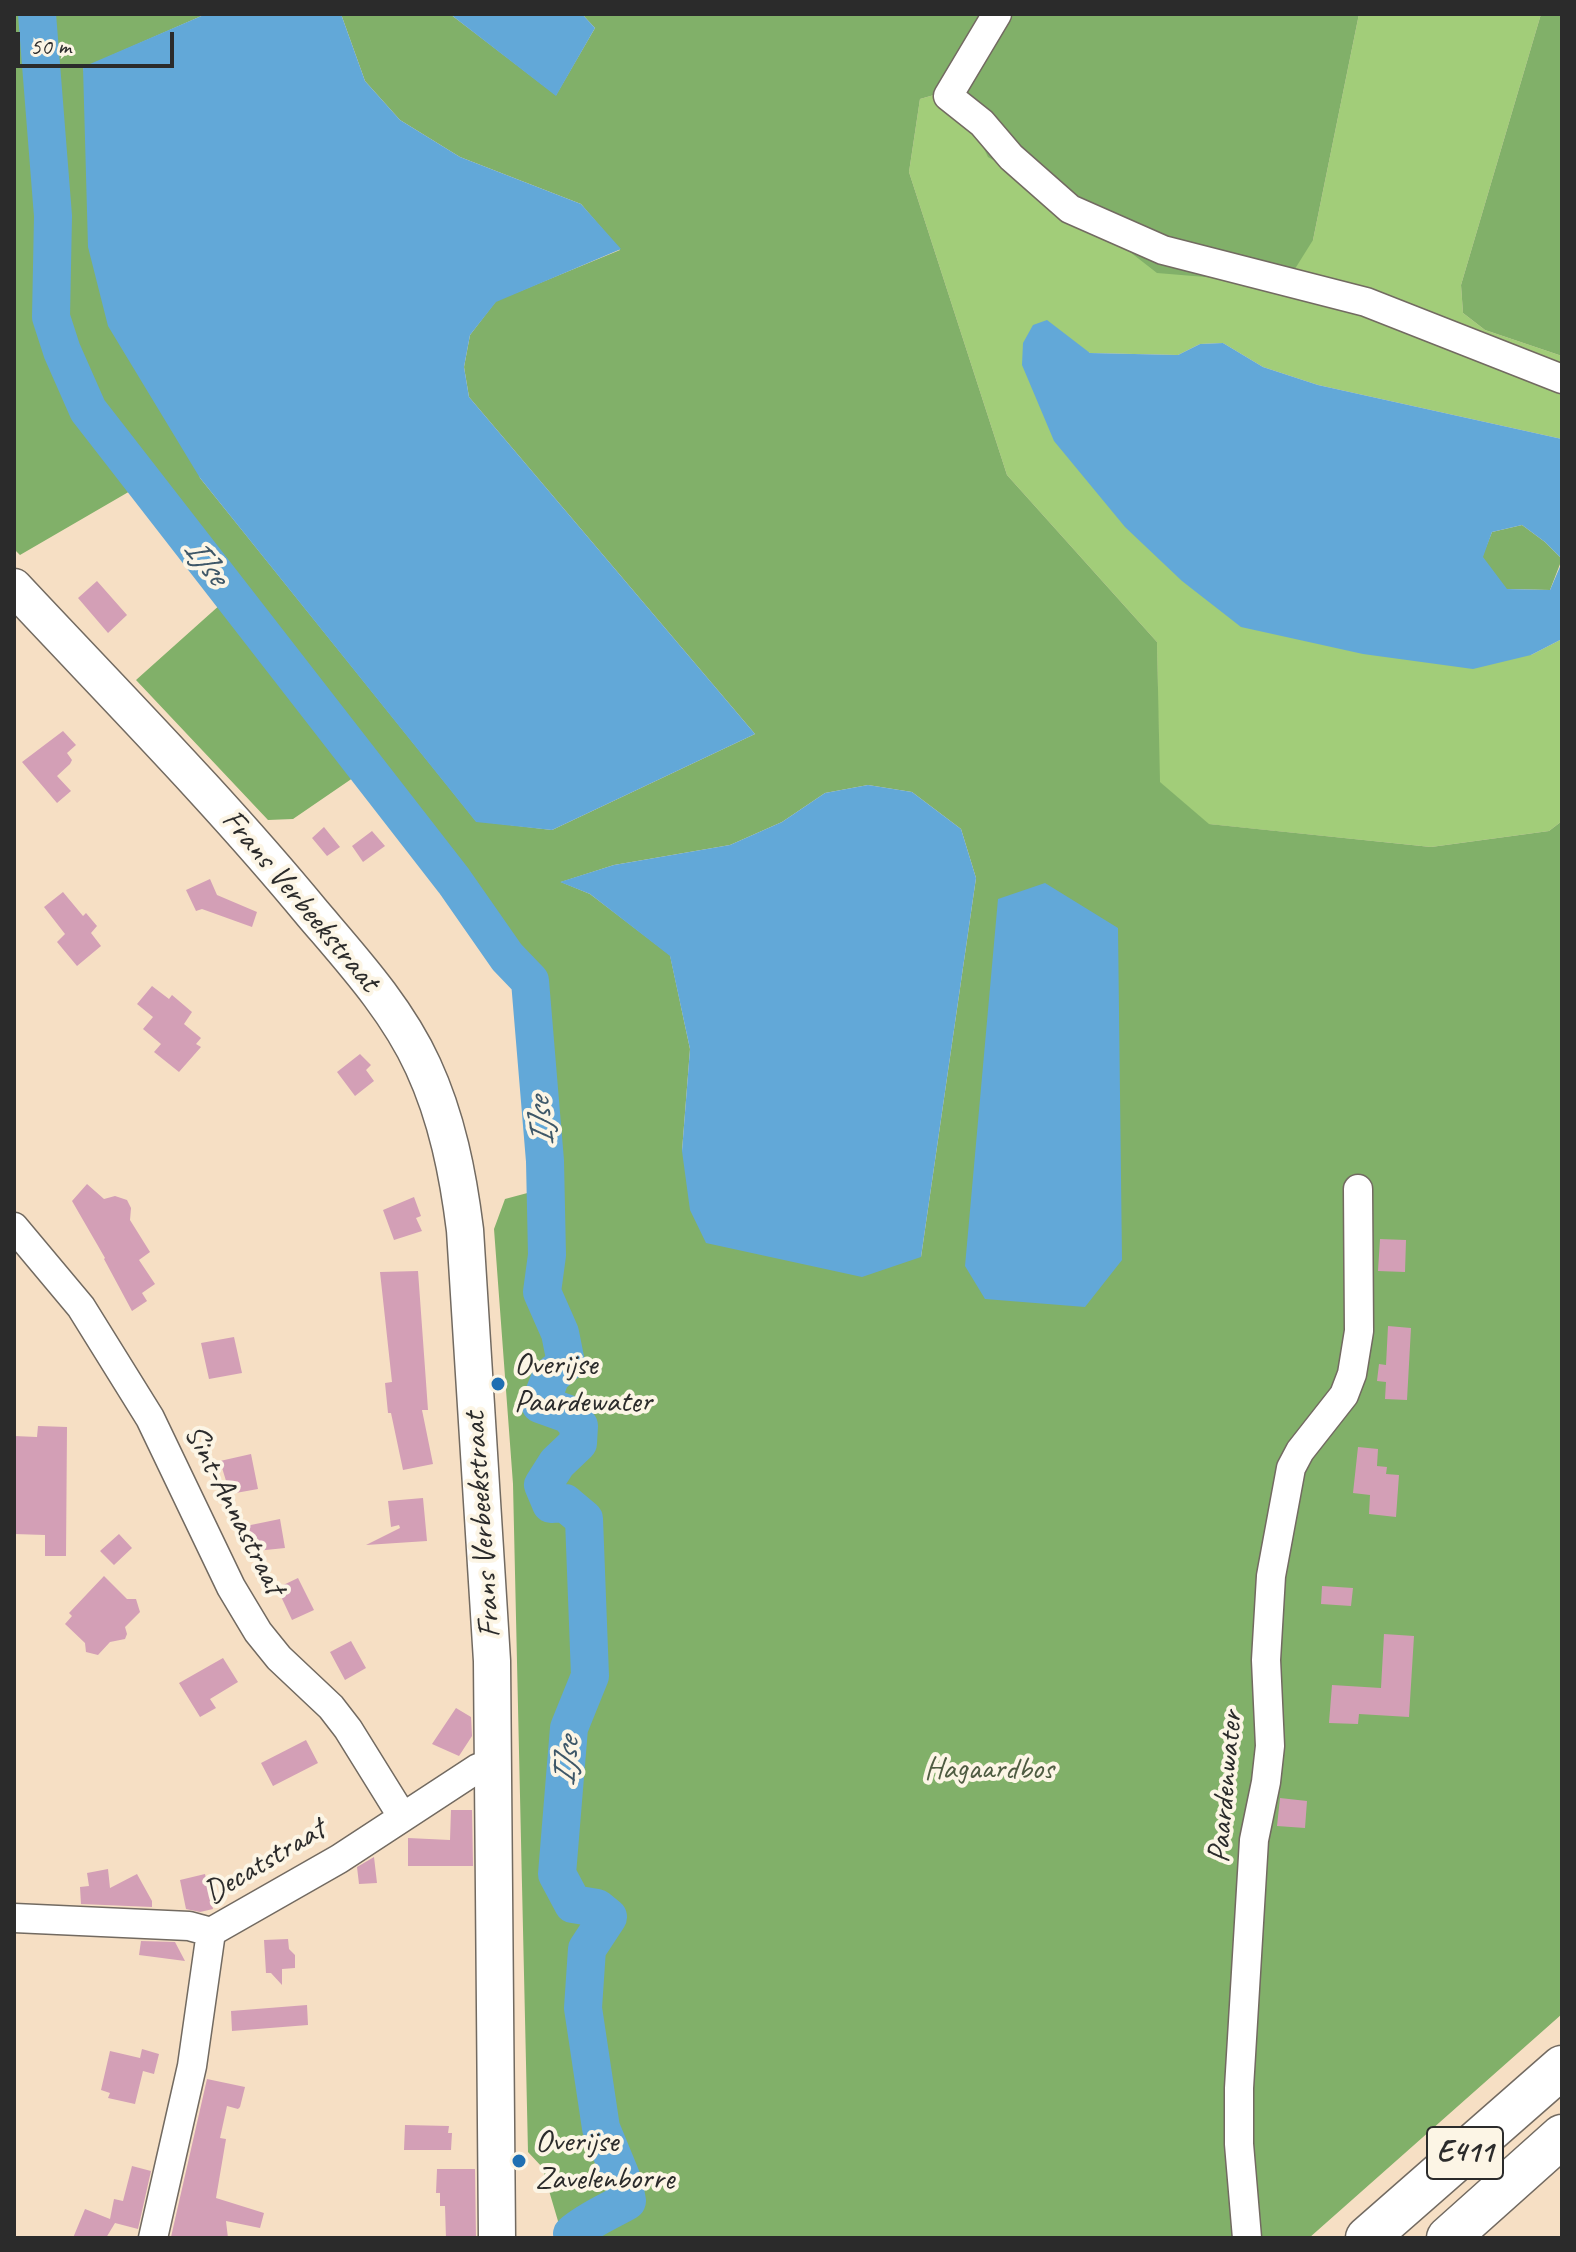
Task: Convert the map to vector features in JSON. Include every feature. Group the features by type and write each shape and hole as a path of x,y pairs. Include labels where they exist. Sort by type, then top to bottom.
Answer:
{"highway":[{"name":"E411","path":"1367,2238 1562,2067"},
{"name":"E411","path":"1448,2238 1562,2136"}],"main road":[{"name":"Frans Verbeekstraat","path":"14,587 250,837 377,991 422,1064 448,1138 459,1184 465,1230 491,1646 497,2238"}],"street":[{"path":"997,14 948,96 982,123 1011,157 1070,209 1163,250 1366,302 1562,379"},
{"name":"Paardenwater","path":"1247,2238 1239,2144 1239,2088 1254,1840 1270,1746 1266,1660 1271,1576 1291,1468 1300,1451 1344,1395 1352,1374 1359,1331 1358,1189"},
{"name":"Sint-Annastraat","path":"14,1227 81,1307 150,1418 231,1587 258,1632 279,1658 331,1707 402,1816"},
{"name":"Decatstraat","path":"153,2238 192,2066 211,1932 339,1859 478,1768 494,1763"},
{"path":"14,1918 189,1926 211,1932"}],"green space":[{"name":"Hagaardbos","path":"14,14 206,14 83,68 200,478 476,821 552,830 755,734 469,397 464,367 470,335 496,301 620,250 581,204 460,157 400,120 365,81 341,14 450,14 556,95 595,28 582,14 1359,14 1313,240 1293,272 1266,282 1157,273 1062,199 988,157 955,89 920,99 909,172 1007,475 1157,642 1160,782 1209,824 1431,847 1549,831 1562,821 1562,2014 1309,2238 563,2238 542,2167 528,2152 513,1484 494,1229 505,1199 546,1188 530,981 507,957 454,881 366,769 293,819 268,820 136,680 231,595 144,483 20,555 14,549","holes":["868,785 912,792 961,829 976,878 921,1257 682,1151 690,1049 670,955 590,894 561,882 614,865 730,845 782,822 825,793"]},
{"path":"1359,14 1541,14 1461,285 1463,313 1485,330 1562,356 1562,439 1318,385 1263,367 1223,343 1200,344 1178,355 1090,353 1033,325 1531,655 1562,639 1562,821 1549,831 1431,847 1208,824 1159,782 1157,642 1007,475 909,172 920,99 955,89 1313,240"},
{"path":"1541,14 1562,14 1562,356 1485,330 1463,313 1461,285"},
{"path":"1522,525 1562,559 1550,590 1506,589 1482,557 1492,532"}],"water":[{"path":"206,14 341,14 365,81 400,120 460,157 581,204 621,249 496,302 470,335 464,367 469,397 755,734 552,830 476,822 200,478 108,326 88,247 83,67"},
{"path":"450,14 582,14 595,28 556,96"},
{"path":"1047,320 1090,353 1178,355 1200,344 1223,343 1263,367 1318,385 1562,439 1562,559 1522,525 1492,532 1483,557 1507,589 1550,590 1562,562 1562,639 1531,655 1473,669 1363,654 1241,627 1182,581 1125,527 1054,441 1022,365 1023,343 1033,325"},
{"path":"868,785 912,792 961,829 976,878 921,1257 862,1277 706,1243 690,1210 682,1151 690,1049 670,956 590,894 560,882 614,865 730,845 782,822 825,793"},
{"path":"1045,883 1118,928 1122,1260 1085,1307 985,1299 965,1266 998,899"}],"building":[{"path":"97,581 127,615 108,633 78,598"},
{"path":"63,731 76,745 67,753 72,760 70,764 57,776 71,791 57,803 22,762"},
{"path":"324,827 340,847 327,856 312,838"},
{"path":"372,831 385,846 363,862 352,846"},
{"path":"210,879 217,895 257,912 252,927 202,909 196,911 186,890"},
{"path":"63,892 83,916 86,913 97,926 91,933 101,946 77,966 57,942 65,934 44,907"},
{"path":"152,986 169,999 172,995 192,1012 184,1024 201,1038 196,1044 201,1047 179,1072 154,1052 161,1044 143,1029 153,1017 137,1004"},
{"path":"360,1054 371,1065 366,1070 374,1081 355,1096 337,1072"},
{"path":"87,1184 104,1199 115,1196 127,1200 131,1208 130,1220 150,1252 139,1260 155,1284 142,1293 147,1301 132,1311 72,1201"},
{"path":"414,1197 421,1216 416,1218 422,1231 394,1240 383,1210"},
{"path":"1380,1239 1406,1240 1405,1272 1378,1271"},
{"path":"418,1271 428,1410 422,1410 433,1464 403,1470 391,1413 388,1413 385,1383 392,1382 380,1272"},
{"path":"1388,1326 1411,1328 1407,1400 1385,1399 1386,1382 1377,1381 1379,1364 1386,1365"},
{"path":"234,1337 242,1373 209,1379 201,1343"},
{"path":"38,1426 67,1427 66,1556 45,1556 45,1535 14,1534 14,1436 37,1437"},
{"path":"1358,1447 1378,1449 1377,1466 1387,1467 1386,1474 1399,1475 1396,1517 1369,1514 1370,1495 1353,1493"},
{"path":"251,1454 258,1489 230,1494 220,1461"},
{"path":"423,1498 427,1541 366,1545 400,1528 399,1525 391,1527 388,1501"},
{"path":"280,1519 285,1548 246,1552 241,1527"},
{"path":"119,1534 132,1548 114,1565 100,1551"},
{"path":"104,1576 127,1599 136,1599 140,1612 125,1627 125,1639 110,1642 98,1655 86,1652 85,1643 65,1624 72,1616 69,1613"},
{"path":"298,1578 314,1610 292,1620 277,1588"},
{"path":"1322,1586 1353,1588 1351,1606 1321,1604"},
{"path":"1384,1634 1414,1636 1409,1717 1359,1714 1358,1724 1329,1723 1332,1685 1381,1688"},
{"path":"351,1641 366,1668 345,1680 330,1652"},
{"path":"223,1658 238,1682 210,1699 216,1708 200,1717 179,1683"},
{"path":"456,1708 471,1717 472,1736 459,1756 432,1744"},
{"path":"306,1740 318,1763 273,1786 261,1763"},
{"path":"1280,1798 1307,1801 1305,1828 1277,1826"},
{"path":"451,1810 472,1810 473,1866 408,1866 408,1838 450,1840"},
{"path":"374,1857 377,1883 359,1884 357,1867"},
{"path":"108,1869 110,1888 137,1874 152,1901 152,1907 81,1904 80,1887 89,1886 87,1873"},
{"path":"205,1874 213,1909 200,1912 186,1909 180,1880"},
{"path":"288,1939 289,1949 295,1955 295,1968 282,1969 282,1985 271,1973 266,1973 264,1940"},
{"path":"141,1941 175,1942 185,1961 139,1955"},
{"path":"307,2005 308,2025 232,2031 231,2011"},
{"path":"142,2049 159,2054 154,2074 143,2071 135,2104 108,2098 110,2093 101,2090 110,2051 140,2058"},
{"path":"207,2079 245,2087 240,2107 227,2106 220,2138 226,2139 216,2198 264,2213 260,2228 226,2221 228,2238 171,2237"},
{"path":"405,2125 449,2126 448,2133 452,2133 451,2150 404,2150"},
{"path":"132,2166 151,2171 138,2229 115,2223 106,2238 73,2238 85,2209 110,2219 114,2199 123,2201"},
{"path":"437,2169 475,2169 476,2238 446,2238 445,2206 440,2206 440,2193 436,2193"}],"waterway":[{"name":"IJse","path":"37,14 53,216 51,317 88,410 454,881 507,957 530,981 545,1161 547,1255 542,1292 560,1333 566,1363 551,1376 540,1404 568,1414 579,1426 578,1443 557,1463 543,1485 551,1504 565,1503 584,1519 590,1676 569,1728 557,1874 573,1904 597,1908 608,1917 587,1949 583,2008 601,2128 624,2184 627,2201 578,2229 572,2234 574,2238"}],"place":[{"name":"Overijse Paardewater","path":"498,1384"},
{"name":"Overijse Zavelenborre","path":"519,2161"}]}
